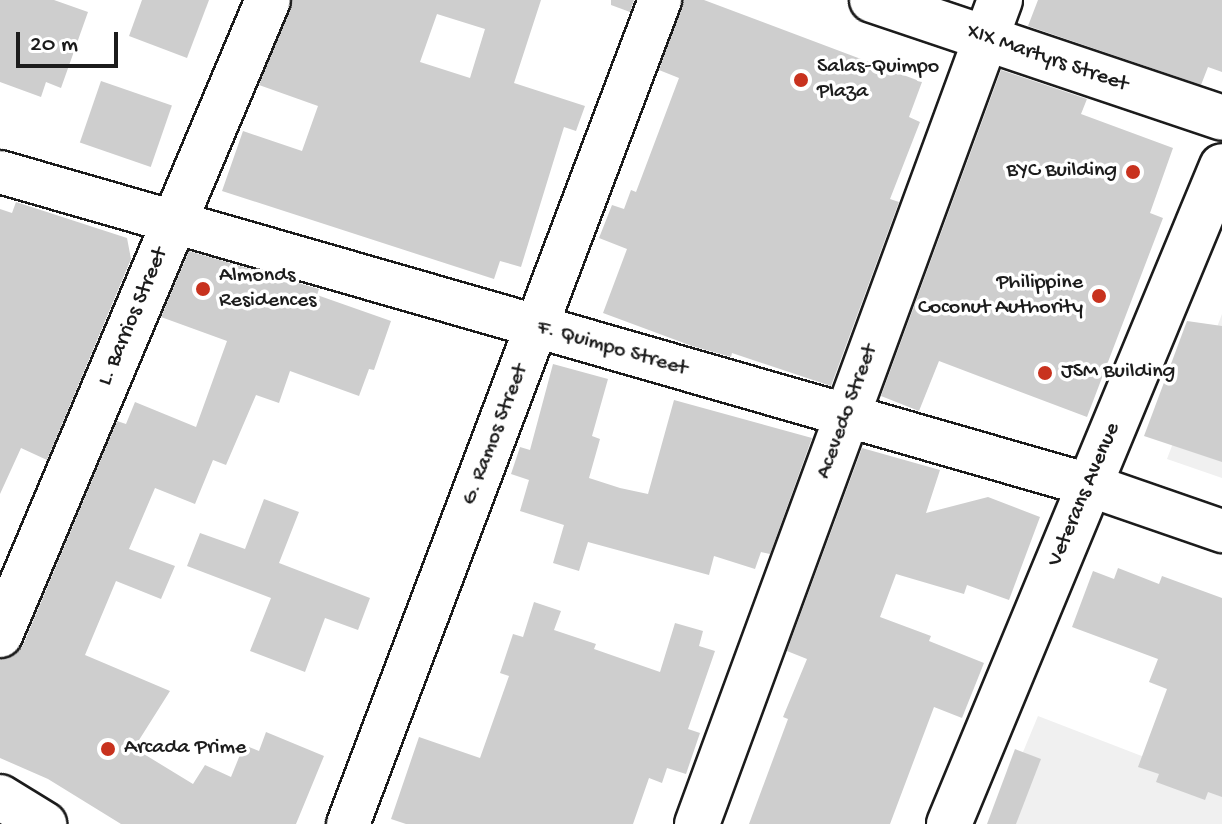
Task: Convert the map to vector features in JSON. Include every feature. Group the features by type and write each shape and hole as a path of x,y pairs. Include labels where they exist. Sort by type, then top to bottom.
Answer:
{"street":[{"name":"L. Barrios Street","path":"0,635 268,0"},
{"name":"G. Ramos Street","path":"348,824 660,0"},
{"name":"XIX Martyrs Street","path":"872,0 993,19 1222,118"},
{"name":"Acevedo Street","path":"697,824 993,19"},
{"name":"Veterans Avenue","path":"949,824 1222,166"},
{"name":"F. Quimpo Street","path":"0,172 1089,485 1222,531"},
{"path":"0,797 44,824"}],"shaded area":[{"path":"1222,314 1222,478 1167,459"},
{"path":"1038,716 1222,787 1222,824 993,824"}],"building":[{"path":"0,0 54,0 88,12 61,88 46,82 41,97 0,82"},
{"path":"142,0 209,0 187,58 129,36"},
{"path":"292,0 541,0 514,83 585,106 576,131 564,127 521,267 500,261 494,279 222,191 243,131 302,151 318,106 259,85","holes":["437,14 485,29 470,78 420,62"]},
{"path":"611,0 634,0 630,12 611,5"},
{"path":"683,0 704,0 922,82 909,117 920,122 890,199 899,202 831,386 732,353 731,357 692,346 603,313 627,249 599,238 612,205 624,209 631,190 636,192 679,78 659,70"},
{"path":"1038,0 1222,0 1222,72 1208,67 1201,85 1028,26"},
{"path":"1001,70 1087,99 1081,114 1173,148 1150,213 1163,218 1087,417 939,361 919,411 881,396"},
{"path":"101,81 172,105 151,167 80,142"},
{"path":"16,202 127,238 131,259 47,460 21,448 0,494 0,209 12,213"},
{"path":"189,251 319,289 317,295 391,321 374,370 369,369 359,396 290,371 279,403 256,395 226,465 213,460 195,504 155,488 129,549 175,566 161,599 116,581 85,655 170,691 134,748 193,784 205,765 231,777 244,745 259,751 266,732 324,756 296,824 121,824 48,779 0,758 0,659 14,655 23,645 117,421 126,424 135,402 196,427 227,341 161,317"},
{"path":"1187,321 1222,326 1222,462 1144,436"},
{"path":"553,364 608,379 592,436 600,439 589,478 620,488 648,494 674,400 812,438 770,554 761,552 755,569 714,556 709,575 588,542 579,571 553,563 564,525 520,511 529,480 511,474 520,447 530,450"},
{"path":"862,448 940,470 926,513 988,497 1040,517 1009,600 967,585 964,594 896,574 880,617 931,636 929,641 984,663 962,718 934,707 890,824 749,824 788,719 783,717 807,659 787,651"},
{"path":"264,499 299,512 279,563 370,598 358,630 325,618 305,672 250,651 271,598 187,566 200,533 245,549"},
{"path":"1118,568 1159,584 1162,576 1222,598 1222,797 1208,792 1205,800 1156,782 1159,774 1138,767 1167,689 1149,682 1158,659 1072,627 1093,571 1114,579"},
{"path":"534,602 561,611 554,630 596,644 594,649 660,672 675,623 703,631 699,646 715,651 688,729 700,733 686,774 667,768 662,783 649,778 633,824 406,824 391,819 419,737 480,758 509,676 500,673 513,634 523,637"},
{"path":"1015,749 1041,759 1016,824 987,824"}],"place":[{"name":"Salas-Quimpo Plaza","path":"801,80"},
{"name":"BYC Building","path":"1133,172"},
{"name":"Almonds Residences","path":"203,289"},
{"name":"Philippine Coconut Authority","path":"1099,296"},
{"name":"JSM Building","path":"1045,373"},
{"name":"Arcada Prime","path":"108,749"}]}
